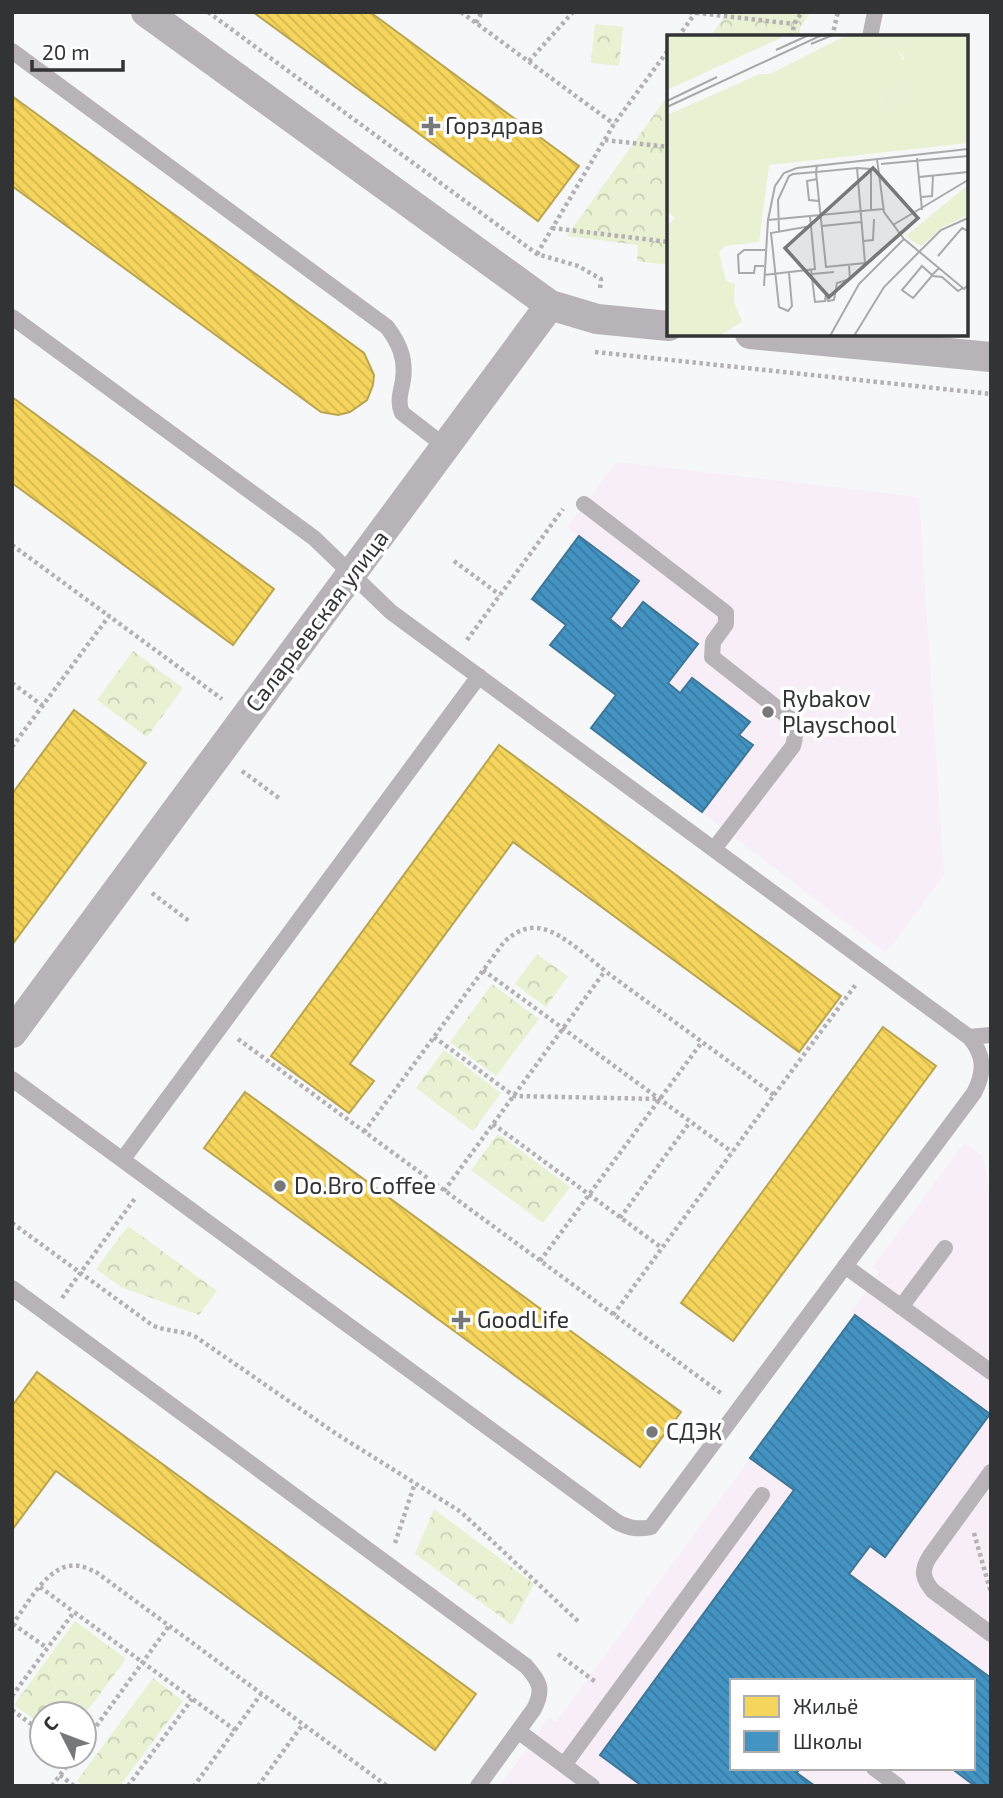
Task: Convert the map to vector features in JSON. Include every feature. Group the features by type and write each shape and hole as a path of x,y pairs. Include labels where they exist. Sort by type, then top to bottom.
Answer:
{"street":[{"path":"146,12 550,305 597,319 667,326"},
{"name":"Саларьевская улица","path":"12,1033 550,305"},
{"path":"784,336 836,339 991,357"}],"lane":[{"path":"870,35 875,12"},
{"path":"12,51 387,327 397,340 403,358 403,379 399,397 402,413 446,447"},
{"path":"12,317 314,538 391,612 969,1037 977,1046 983,1068 981,1080 974,1093 651,1527 629,1528 617,1522 12,1079"},
{"path":"576,504 726,613 726,624 713,642 712,657 791,719 795,727 793,746 714,849"},
{"path":"123,1160 479,676"},
{"path":"969,1037 991,1035"},
{"path":"901,1307 945,1248"},
{"path":"845,1266 991,1372"},
{"path":"13,1292 49,1315 526,1666 539,1680 540,1696 478,1786"},
{"path":"991,1472 930,1556 924,1566 923,1575 933,1591 991,1634"},
{"path":"564,1765 762,1496"},
{"path":"518,1731 592,1786"},
{"path":"877,1770 898,1786"}],"path":[{"path":"208,12 537,254 578,266 601,279"},
{"path":"461,12 614,124"},
{"path":"476,23 482,12"},
{"path":"528,61 573,12"},
{"path":"689,12 794,24"},
{"path":"792,35 794,24 802,12"},
{"path":"832,35 838,12"},
{"path":"680,35 696,13"},
{"path":"537,254 614,124 667,52"},
{"path":"605,140 667,147"},
{"path":"552,228 667,242"},
{"path":"606,353 991,394"},
{"path":"454,657 500,595 576,504"},
{"path":"12,545 203,685"},
{"path":"454,561 500,595"},
{"path":"12,747 109,616"},
{"path":"12,684 43,706"},
{"path":"219,754 279,798"},
{"path":"128,876 189,921"},
{"path":"364,1132 504,942 515,933 528,928 556,934 774,1095"},
{"path":"483,970 732,1153"},
{"path":"444,1191 606,971"},
{"path":"613,1314 845,999"},
{"path":"220,1026 704,1381"},
{"path":"434,1037 514,1096 659,1099"},
{"path":"540,1261 702,1042"},
{"path":"620,1217 690,1122"},
{"path":"493,1124 662,1248"},
{"path":"49,1315 149,1179"},
{"path":"12,1223 152,1325 160,1329 187,1332 196,1337 338,1435 447,1502 474,1522 580,1623"},
{"path":"388,1564 415,1483"},
{"path":"967,1505 991,1593"},
{"path":"47,1648 13,1625 40,1587 56,1571 68,1566 80,1566 96,1572 387,1786"},
{"path":"40,1587 235,1730"},
{"path":"12,1696 74,1612"},
{"path":"98,1723 169,1626"},
{"path":"558,1654 615,1696"},
{"path":"194,1786 261,1694"},
{"path":"128,1786 192,1699"},
{"path":"12,1710 28,1722"},
{"path":"258,1786 303,1724"},
{"path":"52,1786 64,1770"},
{"path":"60,1775 74,1786"}],"shaded area":[{"name":"Rybakov Playschool","path":"617,462 919,497 944,875 886,953 591,728 615,695 550,645 565,625 532,599 579,536 567,527"},
{"path":"964,1143 983,1156 991,1202 991,1786 500,1786 549,1718 556,1722 855,1316 851,1312 879,1272 873,1267"}],"green space":[{"path":"728,12 811,12 800,27 799,35 711,35"},
{"path":"595,24 623,27 619,66 591,63"},
{"path":"667,97 667,265 637,261 638,245 567,236"},
{"path":"133,651 183,688 147,737 97,700"},
{"path":"537,954 568,976 546,1007 515,984"},
{"path":"492,984 539,1019 496,1076 450,1042"},
{"path":"444,1050 501,1093 473,1131 416,1088"},
{"path":"498,1134 570,1187 543,1223 471,1170"},
{"path":"128,1226 217,1291 199,1315 121,1287 96,1269"},
{"path":"434,1509 534,1584 512,1625 415,1554"},
{"path":"75,1621 126,1659 95,1700 28,1700 28,1715 14,1705"},
{"path":"153,1678 183,1701 120,1786 84,1786 77,1781 85,1770 98,1770 98,1753"}],"building: Жильё":[{"path":"253,12 370,12 579,166 538,221"},
{"path":"12,96 364,353 374,375 367,400 350,412 338,415 321,412 12,186"},
{"path":"12,397 274,589 233,645 12,483"},
{"path":"74,710 146,763 12,945 12,794"},
{"path":"499,745 841,996 799,1052 513,842 350,1064 374,1081 349,1113 271,1056"},
{"path":"883,1027 936,1066 733,1341 681,1303"},
{"path":"245,1092 681,1412 640,1467 204,1148"},
{"path":"37,1372 476,1694 435,1750 56,1471 12,1530 12,1406"}],"building: Школы":[{"path":"579,536 639,581 610,619 622,629 643,602 698,644 668,683 680,693 692,678 750,722 739,735 753,745 702,812 591,728 616,695 550,645 566,625 532,599"},
{"path":"855,1315 990,1414 885,1557 870,1546 849,1574 991,1678 991,1786 975,1786 954,1770 975,1770 975,1679 730,1679 730,1770 799,1770 797,1773 815,1786 642,1786 600,1755 794,1490 750,1458"}],"place":[{"name":"Горздрав","path":"431,126"},
{"name":"Rybakov Playschool","path":"768,712"},
{"name":"Do.Bro Coffee","path":"280,1186"},
{"name":"GoodLife","path":"461,1320"},
{"name":"СДЭК","path":"652,1432"}]}
